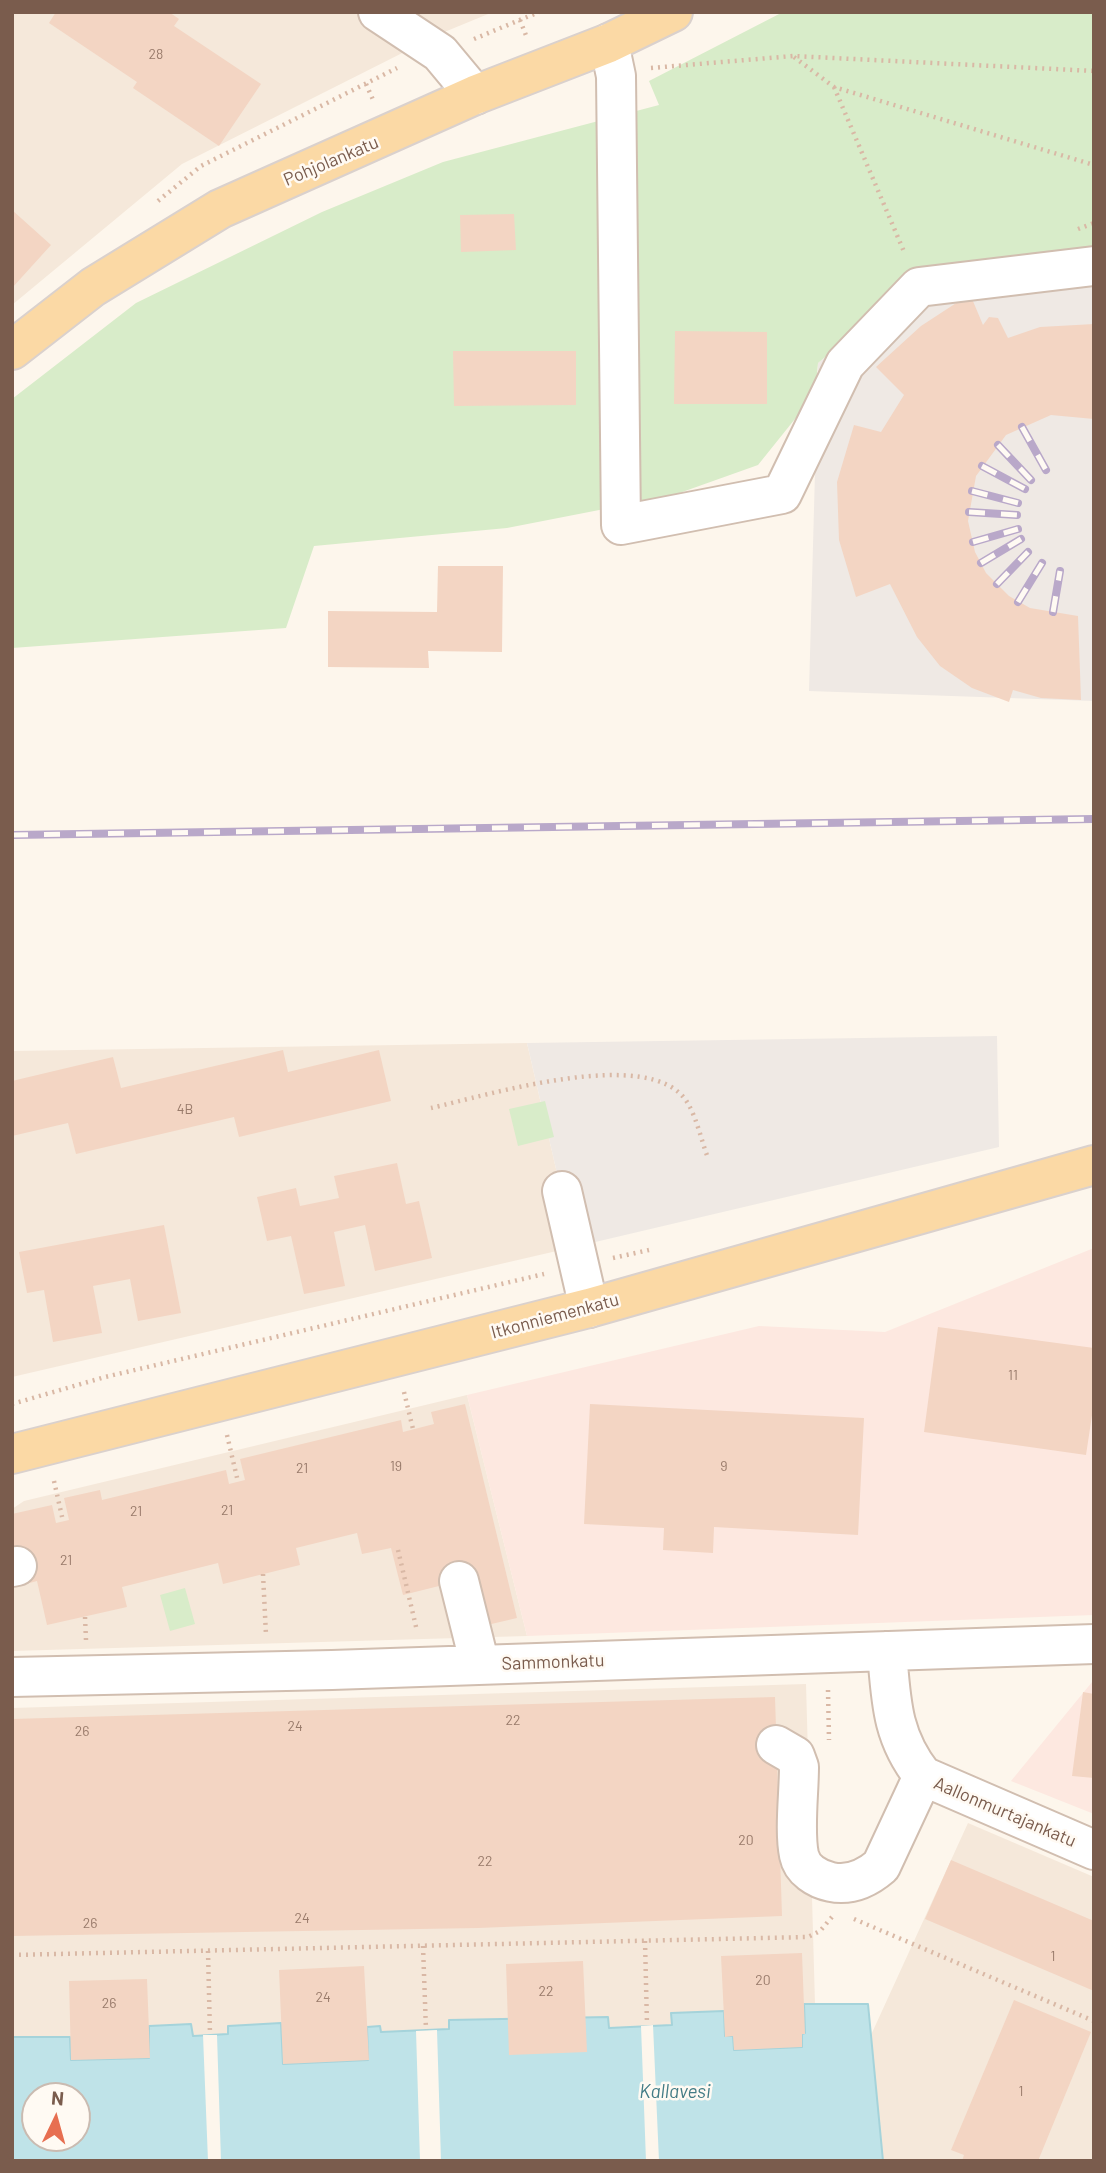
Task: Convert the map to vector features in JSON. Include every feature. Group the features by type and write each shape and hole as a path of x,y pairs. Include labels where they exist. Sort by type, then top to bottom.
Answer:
{"main road":[{"name":"Pohjolankatu","path":"12,350 93,287 220,209 475,95 609,43 673,12"},
{"name":"Itkonniemenkatu","path":"12,1454 589,1307 1094,1165"}],"street":[{"path":"378,12 440,53 475,95"},
{"path":"609,43 616,76 621,524 782,494 845,364 919,287 1094,266"},
{"path":"562,1191 589,1307"},
{"path":"459,1581 480,1665"},
{"name":"Sammonkatu","path":"12,1677 887,1651 1093,1638"},
{"name":"Aallonmurtajankatu","path":"887,1651 891,1707 898,1734 906,1755 923,1776 1094,1850"},
{"path":"776,1745 795,1756 799,1767 799,1856 807,1870 818,1878 834,1897 881,1866 923,1776"}],"path":[{"path":"643,68 793,56 1094,71"},
{"path":"793,56 834,87 1094,165"},
{"path":"834,87 919,287"},
{"path":"1069,232 1094,223"},
{"path":"431,1108 561,1078 617,1076 647,1079 668,1086 687,1102 708,1158"},
{"path":"12,1405 105,1377 660,1247"},
{"path":"404,1390 413,1429"},
{"path":"226,1433 238,1482"},
{"path":"53,1478 62,1521"},
{"path":"398,1550 419,1638"},
{"path":"263,1574 266,1640"},
{"path":"826,1653 830,1747"},
{"path":"12,1955 808,1937 829,1923 834,1897 1094,2021"},
{"path":"645,1941 647,2025"},
{"path":"423,1946 426,2030"},
{"path":"208,1951 210,2035"}],"shaded area":[{"path":"12,12 493,12 442,33 182,164 12,305"},
{"path":"1094,272 1094,701 809,691 818,363 912,285"},
{"path":"997,1036 999,1147 574,1247 527,1043"},
{"path":"527,1043 574,1247 12,1377 12,1051"},
{"path":"1094,1248 1094,1615 527,1636 467,1395 759,1326 885,1332"},
{"path":"467,1395 527,1636 12,1651 12,1509 24,1501"},
{"path":"1094,1682 1094,1814 1011,1781"},
{"path":"806,1684 815,2004 804,2004 805,2034 802,2047 734,2050 725,2037 723,2011 671,2014 672,2025 608,2028 586,2018 449,2021 449,2029 381,2032 369,2060 283,2064 281,2023 228,2027 229,2034 194,2035 150,2058 71,2060 70,2037 12,2037 12,1708"},
{"path":"968,1823 1094,1877 1094,2161 883,2161 871,2035"}],"green space":[{"path":"783,12 1094,12 1094,272 912,285 818,363 815,394 758,465 671,496 507,528 314,546 286,628 12,648 12,399 136,303 322,212 443,162 659,105 649,81"},
{"path":"545,1101 554,1137 518,1146 509,1109"},
{"path":"185,1588 195,1624 170,1631 160,1595"}],"water":[{"name":"Kallavesi","path":"804,2004 868,2004 883,2161 12,2161 12,2037 70,2037 71,2060 149,2058 149,2026 191,2024 193,2036 228,2034 228,2026 281,2023 283,2064 368,2060 367,2027 380,2026 381,2032 449,2029 449,2020 608,2017 609,2028 672,2025 671,2013 724,2011 725,2036 733,2036 734,2050 802,2047 802,2034 805,2033"}],"pier":[{"path":"653,2025 659,2161 646,2161 641,2026"},
{"path":"437,2030 441,2161 420,2161 416,2031"},
{"path":"203,2035 217,2035 221,2161 208,2161"}],"building":[{"path":"56,12 169,12 179,19 174,26 261,84 219,146 133,88 137,82 49,23"},
{"path":"12,210 51,245 12,288"},
{"path":"514,214 516,250 461,252 460,215"},
{"path":"970,294 983,325 989,317 998,318 1008,338 1040,327 1094,324 1094,419 1051,415 1006,435 976,476 968,521 975,552 986,573 1009,596 1030,608 1078,616 1081,700 1041,698 1013,690 1009,702 972,688 940,666 917,637 890,584 856,597 839,540 837,482 854,425 881,432 904,395 876,367 921,326"},
{"path":"675,331 767,332 767,404 674,404"},
{"path":"453,351 576,351 576,405 454,406"},
{"path":"438,566 503,566 502,652 428,651 429,668 328,667 328,611 437,612"},
{"path":"283,1050 288,1072 379,1050 391,1101 239,1137 234,1117 76,1154 68,1123 12,1136 12,1081 113,1057 121,1088"},
{"path":"397,1163 406,1204 419,1201 432,1258 375,1271 365,1225 334,1232 345,1286 304,1294 291,1236 267,1241 257,1197 296,1188 300,1206 339,1198 334,1176"},
{"path":"164,1225 181,1313 138,1321 130,1279 93,1286 102,1333 53,1342 44,1290 27,1293 19,1252"},
{"path":"938,1327 1094,1348 1094,1402 1086,1455 924,1432"},
{"path":"465,1404 517,1618 483,1626 471,1578 403,1595 391,1548 362,1554 357,1533 296,1548 300,1565 223,1584 218,1563 122,1587 127,1607 47,1625 37,1581 22,1585 15,1554 12,1555 12,1514 52,1505 56,1523 69,1520 64,1498 100,1490 102,1500 226,1470 229,1484 245,1480 240,1459 401,1420 403,1432 434,1424 431,1412"},
{"path":"590,1404 864,1418 858,1535 714,1527 713,1553 663,1550 664,1528 584,1524"},
{"path":"1083,1692 1094,1694 1094,1778 1072,1776"},
{"path":"775,1697 782,1916 478,1928 12,1936 12,1719"},
{"path":"951,1860 1094,1921 1094,1991 925,1919"},
{"path":"802,1953 805,2034 802,2034 802,2047 734,2050 733,2036 725,2037 721,1956"},
{"path":"583,1961 587,2052 509,2055 506,1964"},
{"path":"364,1966 369,2060 283,2064 279,1970"},
{"path":"147,1979 150,2058 71,2060 69,1981"},
{"path":"1014,2000 1091,2032 1038,2161 962,2161 964,2155 951,2150"}],"railway":[{"path":"1022,427 1046,470"},
{"path":"998,445 1031,480"},
{"path":"982,466 1025,489"},
{"path":"972,491 1018,503"},
{"path":"969,512 1017,515"},
{"path":"973,542 1018,529"},
{"path":"981,563 1021,539"},
{"path":"997,584 1028,552"},
{"path":"1018,602 1042,563"},
{"path":"1053,612 1060,571"},
{"path":"12,835 1094,819"}]}
